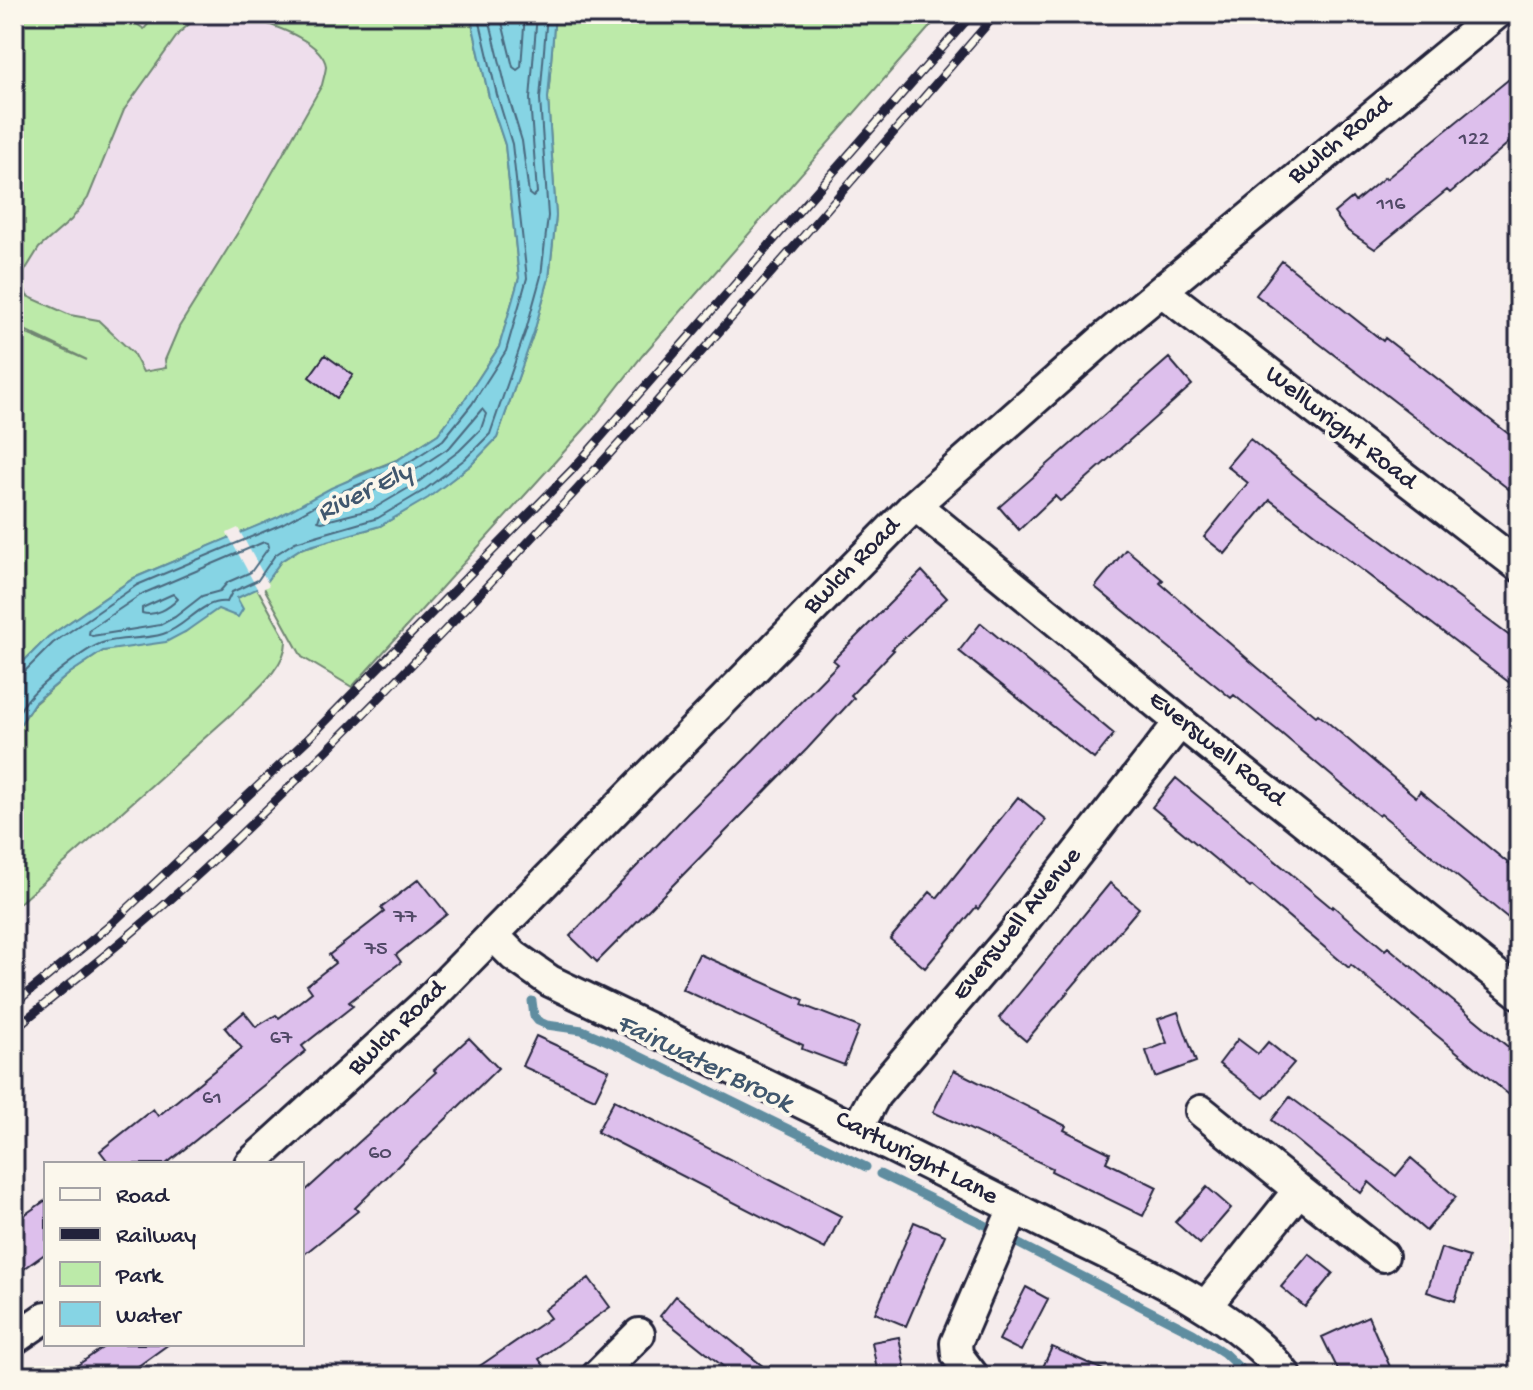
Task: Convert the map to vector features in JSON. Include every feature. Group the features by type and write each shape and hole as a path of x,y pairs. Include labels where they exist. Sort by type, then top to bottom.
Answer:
{"street":[{"name":"Bwlch Road","path":"252,1162 423,1006 915,505 1109,334 1496,14"},
{"name":"Wellwright Road","path":"1162,291 1519,566"},
{"name":"Everswell Road","path":"915,505 1519,993"},
{"name":"Everswell Avenue","path":"857,1129 875,1095 1015,932 1180,722"},
{"name":"Cartwright Lane","path":"493,935 514,956 550,981 857,1129 1206,1306 1265,1352 1286,1376"},
{"path":"1201,1111 1383,1256"},
{"path":"1206,1306 1299,1190"},
{"path":"973,1376 957,1355 956,1343 1014,1208"},
{"path":"14,1339 44,1318"},
{"path":"597,1376 639,1334"}],"shaded area":[{"path":"201,14 240,14 301,38 317,50 326,66 322,85 308,112 179,327 166,368 143,372 133,353 98,320 70,315 27,296 21,277 39,248 71,220 124,110 150,70 179,33"}],"green space":[{"path":"14,14 122,14 144,29 157,14 201,14 179,33 124,110 88,198 71,220 39,248 21,277 27,296 70,315 98,320 133,353 143,372 166,368 165,360 179,327 245,221 322,85 326,66 314,47 290,33 240,14 315,14 326,18 330,14 470,14 489,97 505,145 519,278 499,347 438,434 399,459 361,474 279,517 134,578 48,637 14,671 14,335 18,330 87,360 14,325"},
{"path":"555,14 941,14 642,356 589,424 352,687 302,657 263,586 281,561 300,549 380,526 427,498 471,465 497,438 534,332 549,278 556,216 548,98"},
{"path":"257,588 286,640 285,650 275,669 237,709 14,908 14,734 34,704 70,673 103,651 185,632 211,611"}],"water":[{"name":"River Ely","path":"470,14 555,14 548,98 556,216 549,278 534,332 497,438 471,465 428,498 380,526 300,549 281,561 263,586 237,598 243,609 238,617 218,609 166,642 103,651 34,703 14,734 14,671 48,637 134,578 278,517 331,488 399,459 438,434 499,347 519,278 505,145 489,97"}],"pier":[{"path":"238,528 269,585 259,592 227,533"}],"building":[{"path":"1519,71 1519,134 1450,193 1447,190 1375,249 1348,231 1334,213 1352,198 1355,202 1386,179"},
{"path":"1282,261 1519,442 1519,497 1256,295"},
{"path":"325,355 353,375 337,398 309,377"},
{"path":"1169,358 1192,385 1068,495 1060,501 1055,496 1019,530 999,507"},
{"path":"1250,439 1519,643 1519,690 1270,500 1225,554 1204,537 1248,483 1227,466"},
{"path":"1126,549 1163,580 1160,583 1316,716 1318,714 1416,797 1420,791 1519,872 1519,927 1234,695 1231,698 1095,587"},
{"path":"922,571 947,598 892,649 851,695 854,698 807,749 597,962 570,936 838,664 833,660"},
{"path":"981,623 1114,734 1094,759 959,651"},
{"path":"1176,778 1332,908 1385,950 1388,947 1519,1056 1519,1103 1152,807"},
{"path":"1018,797 1046,820 978,909 976,907 925,968 890,939 930,892 937,898"},
{"path":"419,879 447,914 396,955 401,962 349,1002 353,1006 302,1046 306,1051 168,1162 108,1162 100,1151 153,1109 158,1116 242,1048 225,1028 244,1012 256,1027 276,1015 279,1018 312,992 307,985 335,963 329,955 384,912 381,908"},
{"path":"1110,883 1139,908 1026,1041 999,1018"},
{"path":"699,954 804,1000 802,1005 859,1027 844,1065 802,1049 803,1045 682,989"},
{"path":"1178,1012 1196,1062 1155,1077 1146,1051 1167,1043 1158,1019"},
{"path":"536,1036 609,1070 595,1099 522,1066"},
{"path":"469,1038 498,1068 355,1208 358,1211 304,1254 304,1192 436,1072 434,1070"},
{"path":"1238,1039 1258,1054 1268,1042 1294,1063 1264,1098 1219,1064"},
{"path":"954,1070 1066,1126 1064,1130 1110,1153 1106,1162 1157,1187 1143,1216 1051,1171 1052,1168 933,1112"},
{"path":"1290,1097 1396,1176 1411,1158 1456,1197 1426,1231 1369,1182 1361,1193 1272,1120"},
{"path":"614,1100 841,1216 825,1249 597,1132"},
{"path":"1207,1187 1231,1208 1200,1244 1175,1222"},
{"path":"44,1201 44,1254 14,1276 14,1222"},
{"path":"914,1222 945,1235 906,1326 875,1313"},
{"path":"1441,1248 1469,1257 1455,1301 1427,1292"},
{"path":"1309,1254 1333,1273 1305,1307 1281,1287"},
{"path":"589,1278 610,1307 539,1359 544,1366 529,1376 465,1376 550,1318 544,1310"},
{"path":"1026,1287 1048,1299 1021,1351 999,1340"},
{"path":"676,1296 775,1376 735,1376 660,1316"},
{"path":"1368,1316 1394,1376 1341,1376 1322,1337"},
{"path":"899,1337 906,1373 878,1376 872,1342"},
{"path":"105,1346 166,1346 137,1367 143,1376 62,1376"},
{"path":"1052,1347 1117,1376 1039,1376"}],"waterway":[{"name":"Fairwater Brook","path":"532,1001 538,1021 582,1030 619,1046 866,1167"},
{"name":"Fairwater Brook","path":"880,1174 985,1225"},
{"name":"Fairwater Brook","path":"1019,1244 1193,1333 1224,1353 1248,1376"}],"railway":[{"path":"14,1004 109,926 310,737 572,470 972,14"},
{"path":"14,1029 204,869 412,665 709,344 996,14"}]}
